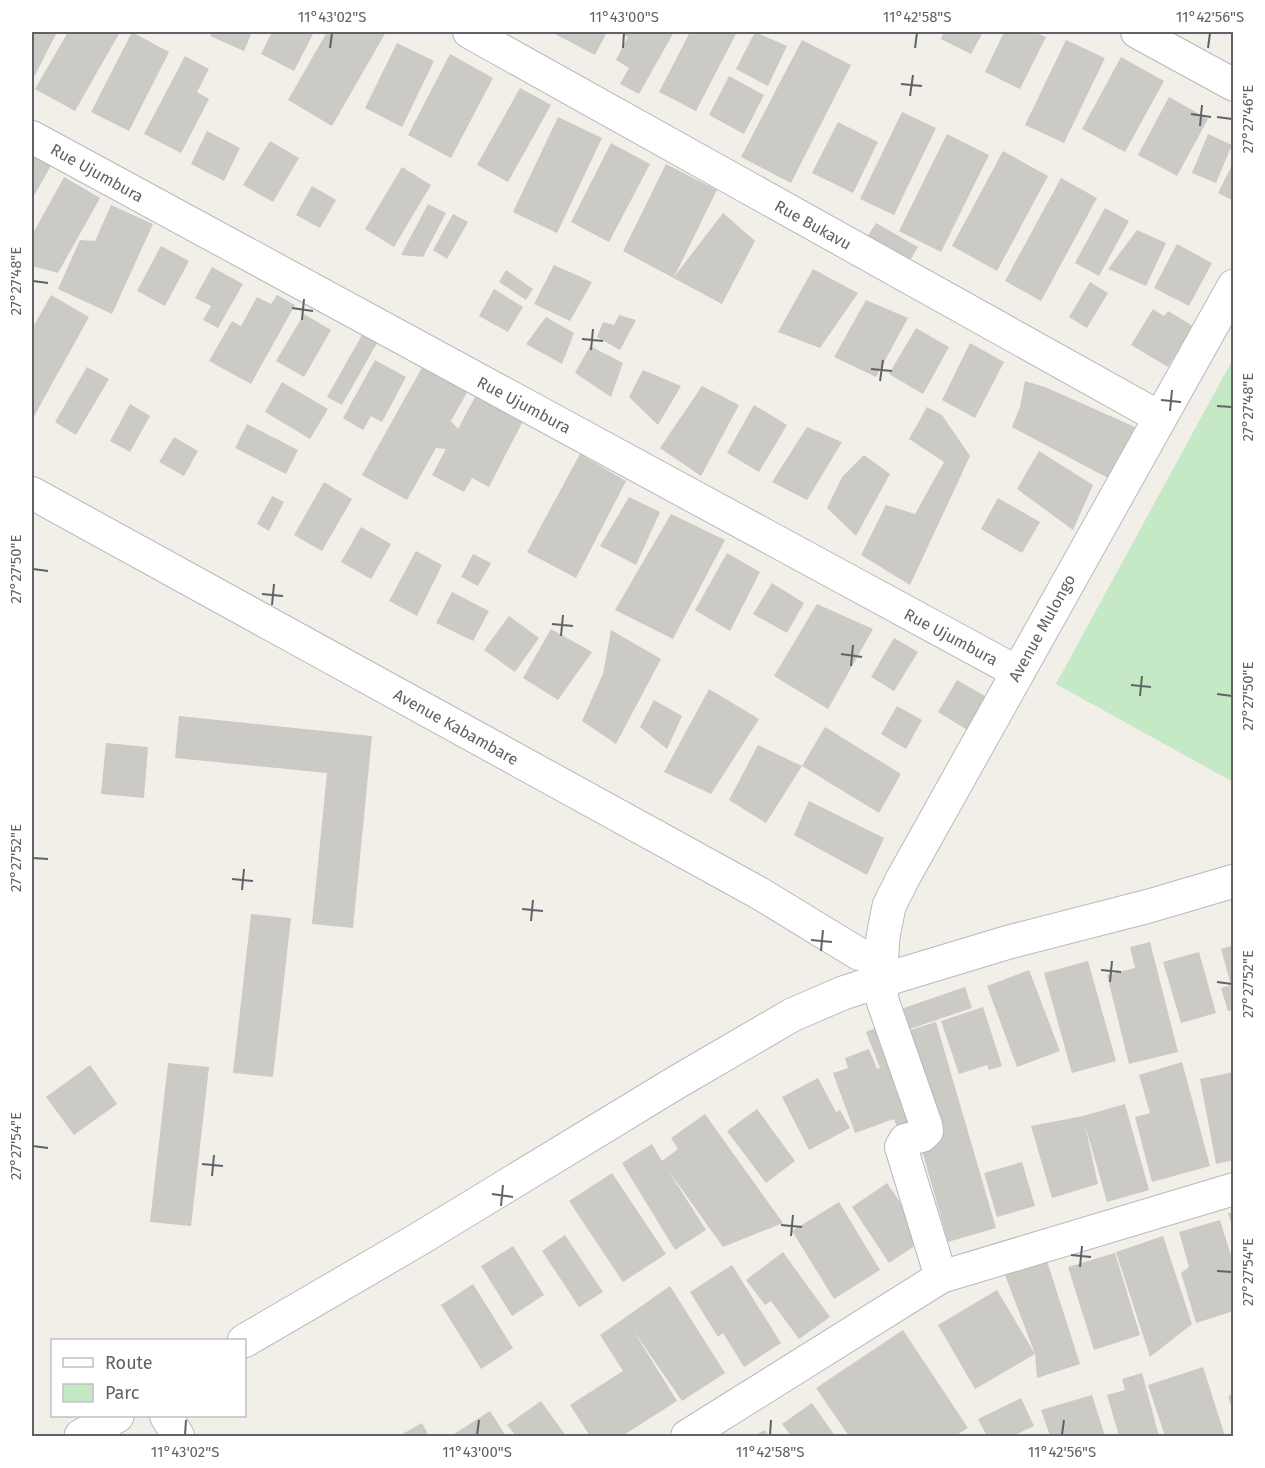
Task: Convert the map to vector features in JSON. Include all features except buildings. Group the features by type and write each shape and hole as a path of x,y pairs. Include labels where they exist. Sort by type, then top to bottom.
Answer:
{"street":[{"name":"Rue Bukavu","path":"469,32 1159,417"},
{"path":"1137,32 1233,85"},
{"name":"Rue Ujumbura","path":"32,137 1017,672"},
{"name":"Avenue Mulongo","path":"880,970 889,906 1233,286"},
{"name":"Avenue Kabambare","path":"32,493 759,893 859,954 880,970"},
{"path":"246,1340 677,1082 792,1015 843,993 880,970 1009,942 1149,906 1233,881"},
{"path":"880,970 883,1002 926,1125 927,1131 922,1136 904,1140 901,1147 941,1277"},
{"path":"687,1437 941,1277 1233,1189"},
{"path":"81,1437 115,1417"},
{"path":"167,1417 178,1437"}],"green space":[{"path":"1233,359 1233,782 1056,684"}]}
